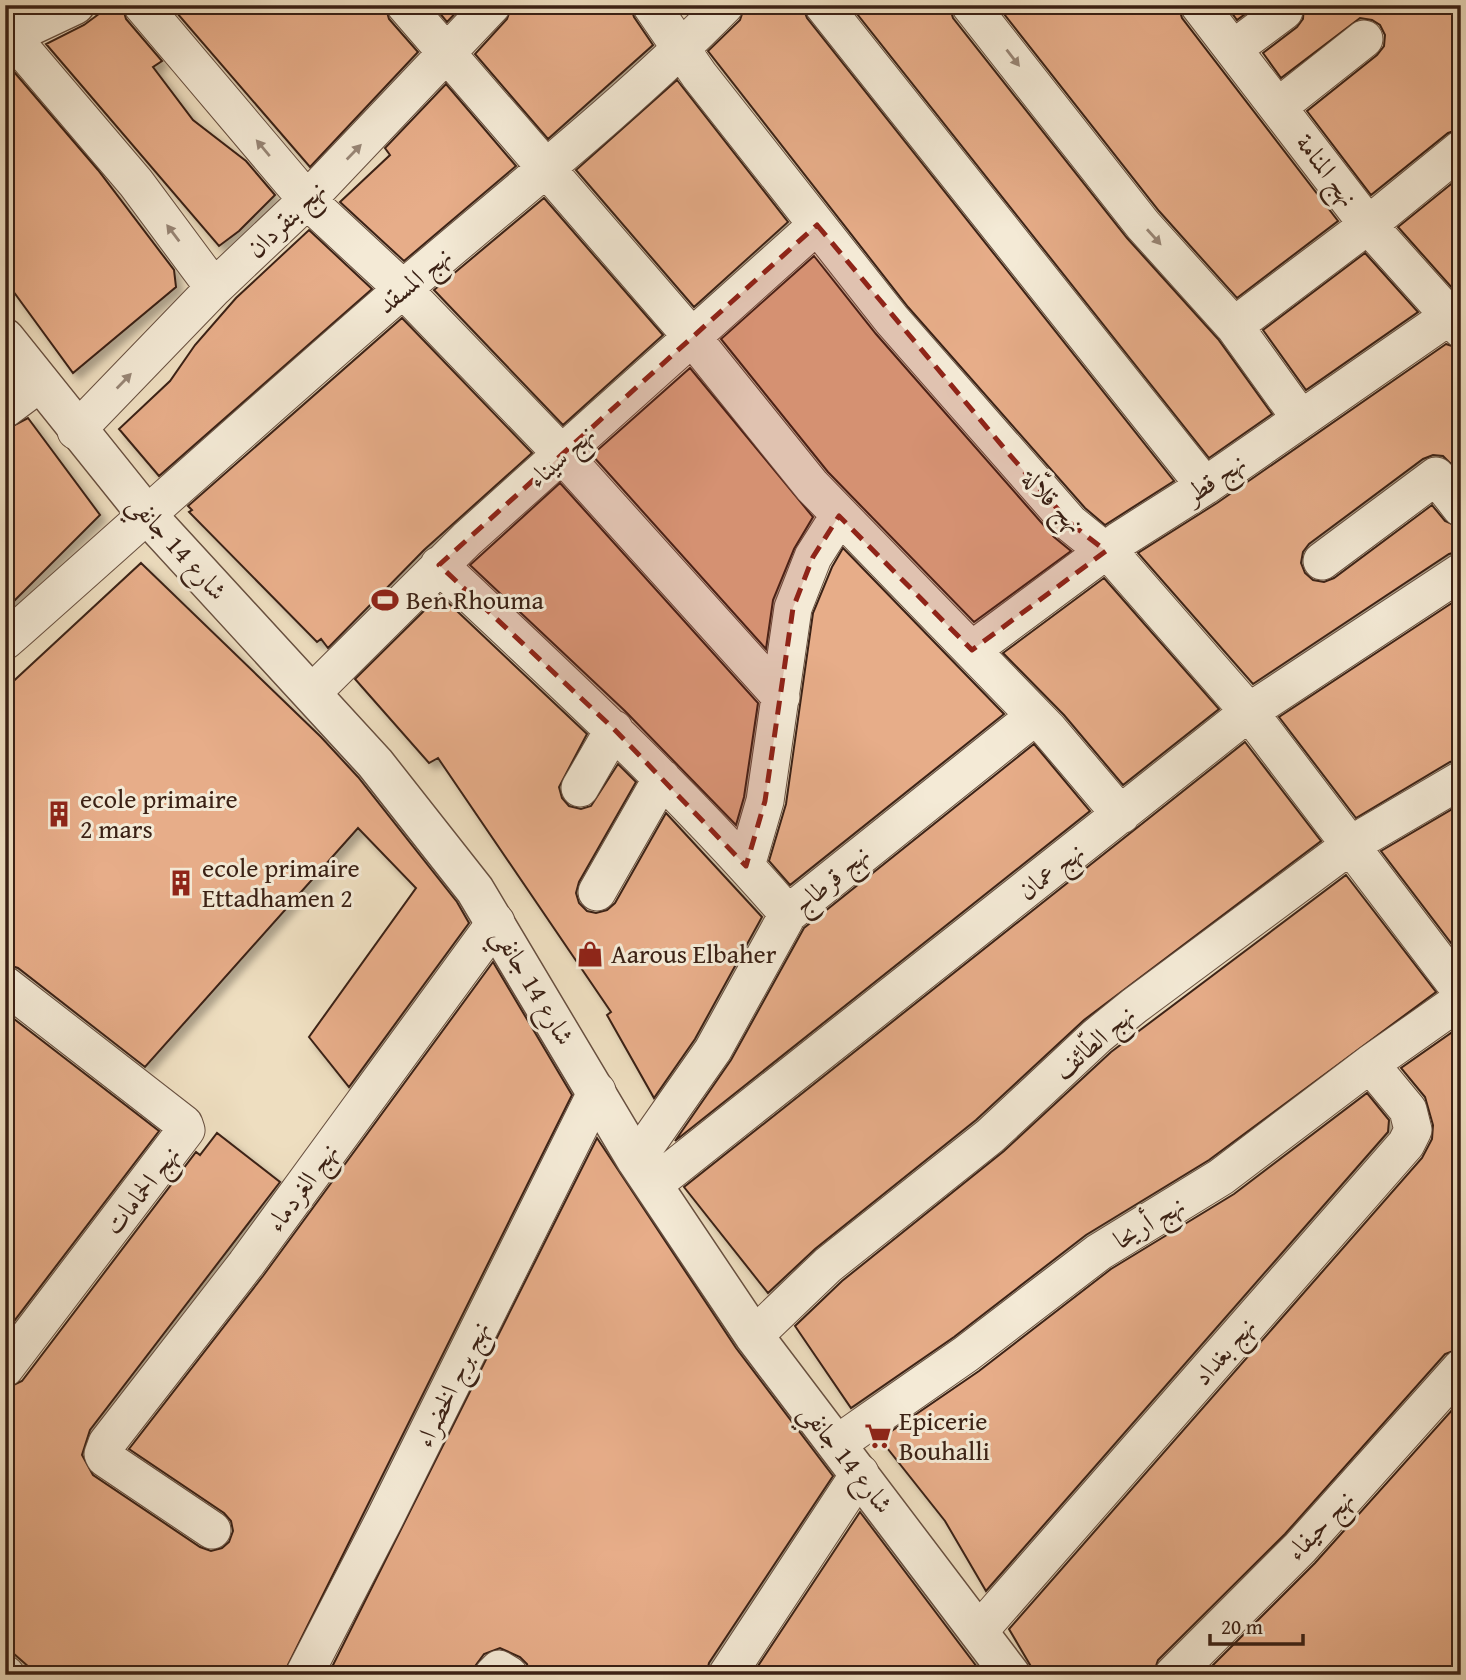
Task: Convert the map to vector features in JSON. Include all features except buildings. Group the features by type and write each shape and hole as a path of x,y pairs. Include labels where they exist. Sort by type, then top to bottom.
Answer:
{"street":[{"path":"75,5 8,36 136,183 214,288"},
{"path":"142,5 307,200 403,289 563,455 781,697"},
{"path":"405,5 691,337 839,516 972,650 1121,816"},
{"name":"نهج بنقردان","path":"76,430 214,288 307,200 449,54 492,5"},
{"name":"نهج قلاّلة","path":"652,5 699,75 892,320 1070,523 1106,551 1249,712 1352,844 1461,991"},
{"name":"نهج المسقد","path":"5,641 403,289 545,170 683,48 725,5"},
{"path":"824,5 1205,486"},
{"path":"970,5 1143,225 1234,326 1301,419"},
{"name":"نهج المنامة","path":"1199,5 1368,225 1457,318"},
{"path":"1233,49 1284,10"},
{"path":"1278,107 1364,40"},
{"path":"1234,326 1368,225 1461,149"},
{"name":"نهج سيناء","path":"312,693 439,565 817,225"},
{"name":"نهج قطر","path":"972,650 1106,551 1301,419 1457,318"},
{"name":"شارع 14 جانفي","path":"5,338 76,430 147,515 312,693 423,822 496,922 644,1172 754,1336 1011,1675"},
{"path":"5,409 40,383"},
{"path":"1322,561 1436,477 1461,508"},
{"path":"746,866 765,801 793,608 801,583 839,516"},
{"path":"439,565 614,729 746,866 788,914"},
{"name":"نهج عمان","path":"644,1172 1121,816 1249,712 1461,572"},
{"name":"نهج قرطاج","path":"644,1172 788,914 1034,717"},
{"path":"580,788 614,729"},
{"path":"597,892 662,778"},
{"name":"نهج الطّائف","path":"754,1336 828,1265 990,1136 1097,1036 1352,844 1461,780"},
{"name":"نهج الغردماء","path":"212,1530 106,1458 105,1449 246,1264 496,922"},
{"name":"نهج الحمامات","path":"5,985 184,1124 186,1130 5,1368"},
{"name":"نهج أريحا","path":"848,1458 966,1354 1099,1252 1144,1227 1221,1177 1370,1064 1461,1000"},
{"name":"نهج بغداد","path":"979,1631 1406,1144 1413,1130 1408,1110 1370,1064"},
{"name":"نهج برج الخضراء","path":"304,1675 597,1091"},
{"name":"نهج حيفاء","path":"1172,1675 1300,1548 1461,1368"},
{"path":"727,1675 848,1458"}],"highlighted area":[{"path":"817,225 1070,523 1106,551 972,650 839,516 813,557 793,608 765,801 746,866 614,729 439,565"}],"place":[{"name":"Ben Rhouma","path":"385,600"},
{"name":"ecole primaire 2 mars","path":"59,814"},
{"name":"ecole primaire Ettadhamen 2","path":"181,883"},
{"name":"Aarous Elbaher","path":"590,954"},
{"name":"Epicerie Bouhalli","path":"878,1436"}]}
